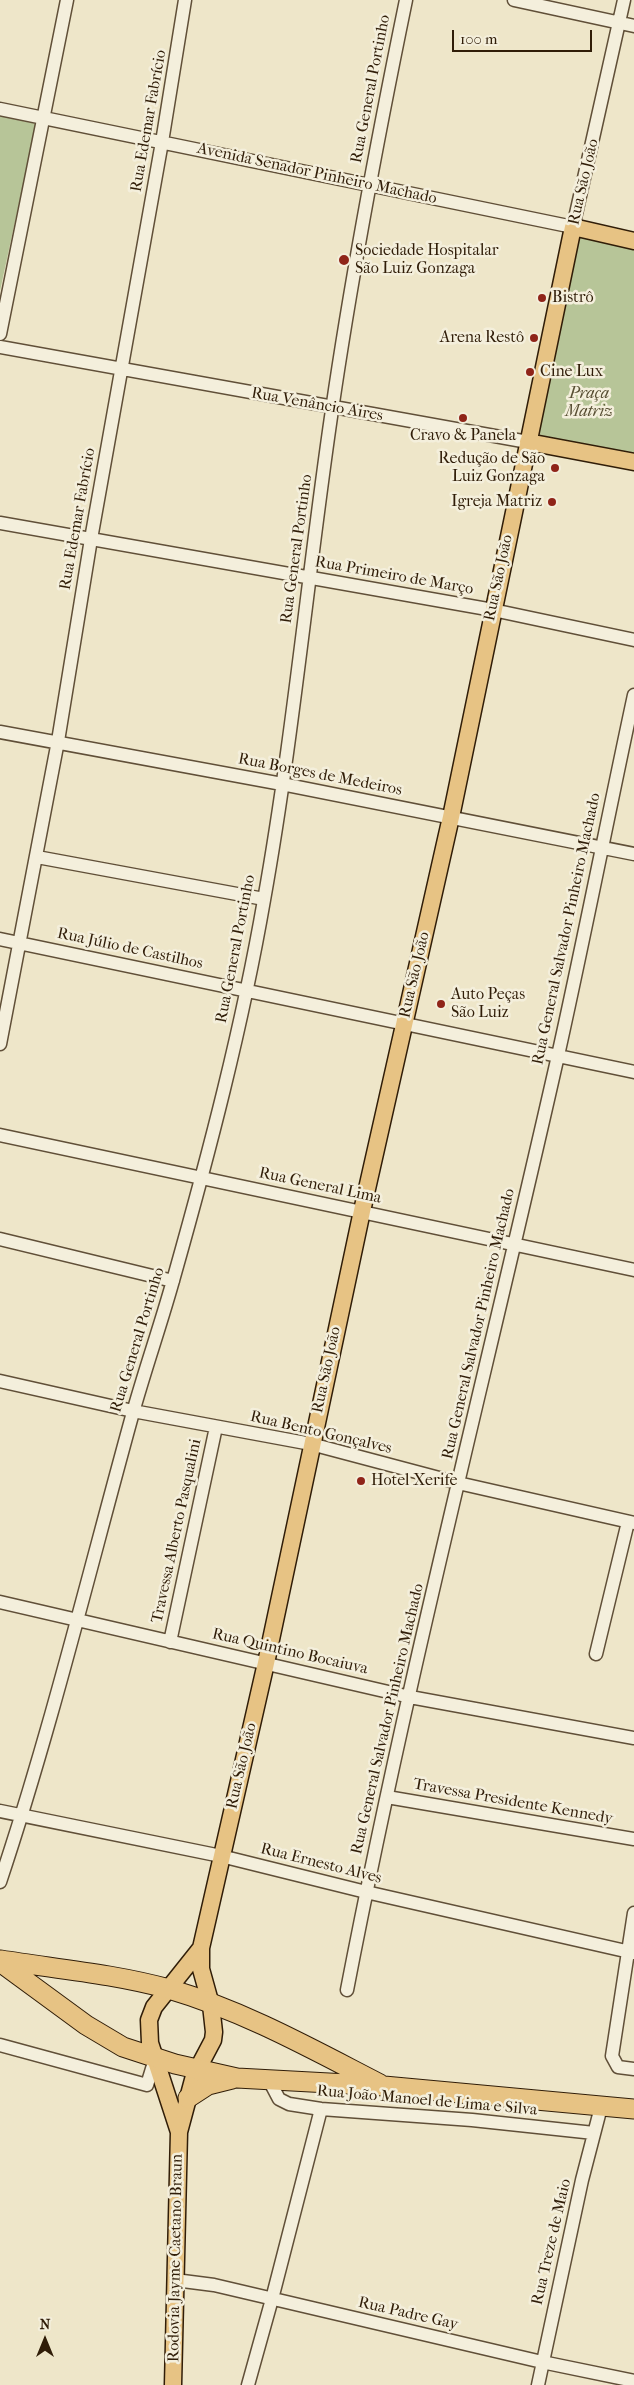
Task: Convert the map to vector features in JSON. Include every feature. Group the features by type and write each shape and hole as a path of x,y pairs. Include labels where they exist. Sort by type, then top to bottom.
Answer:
{"highway":[{"path":"0,1961 104,1974 168,1989 247,2016 384,2086"},
{"path":"0,1961 86,2025 123,2047 155,2059 237,2078 384,2086 634,2109"},
{"path":"188,2098 208,2085 237,2078"}],"main road":[{"name":"Avenida Senador Pinheiro Machado","path":"573,228 634,241"},
{"name":"Rua São João","path":"211,2005 202,1976 201,1948 266,1663 311,1444 451,817 573,228"},
{"name":"Rua Venâncio Aires","path":"528,442 634,462"},
{"name":"Rua São João","path":"168,1989 201,1948"},
{"path":"155,2059 150,2043 149,2020 154,2007 168,1989"},
{"path":"198,2069 213,2040 214,2024 211,2005"},
{"name":"Rodovia Jayme Caetano Braun","path":"155,2059 179,2132"},
{"name":"Rodovia Jayme Caetano Braun","path":"173,2385 179,2132 198,2069"}],"street":[{"path":"0,334 67,0"},
{"name":"Rua Edemar Fabrício","path":"0,1044 58,741 91,539 162,142 185,0"},
{"name":"Rua General Portinho","path":"0,1882 62,1682 133,1411 173,1281 201,1178 246,990 264,899 282,784 332,408 369,184 406,0"},
{"path":"514,0 634,26"},
{"name":"Rua São João","path":"573,228 624,0"},
{"name":"Avenida Senador Pinheiro Machado","path":"0,109 369,184 573,228"},
{"name":"Rua Venâncio Aires","path":"0,347 528,442"},
{"name":"Rua Primeiro de Março","path":"0,522 493,610 634,640"},
{"name":"Rua General Salvador Pinheiro Machado","path":"348,1990 366,1892 458,1483 558,1057 634,694"},
{"name":"Rua Borges de Medeiros","path":"0,732 58,741 282,784 634,854"},
{"path":"37,857 264,899"},
{"name":"Rua Júlio de Castilhos","path":"0,939 404,1022 634,1072"},
{"name":"Rua General Lima","path":"0,1134 634,1270"},
{"path":"0,1240 173,1281"},
{"name":"Rua Bento Gonçalves","path":"0,1381 133,1411 311,1444 458,1483 631,1522"},
{"name":"Travessa Alberto Pasqualini","path":"170,1642 216,1427"},
{"path":"596,1654 631,1522"},
{"name":"Rua Quintino Bocaiuva","path":"0,1602 410,1697 634,1738"},
{"name":"Travessa Presidente Kennedy","path":"388,1797 634,1839"},
{"name":"Rua Ernesto Alves","path":"0,1810 221,1856 366,1892 631,1953"},
{"path":"634,1913 631,1953 612,2056 618,2067 634,2069"},
{"path":"0,2045 147,2085 155,2059"},
{"name":"Rua João Manoel de Lima e Silva","path":"269,2080 279,2099 289,2104 320,2109 472,2120 594,2133"},
{"name":"Rua Treze de Maio","path":"538,2385 601,2107"},
{"path":"248,2385 320,2109"},
{"name":"Rua Padre Gay","path":"175,2280 214,2285 542,2362 634,2381"}],"green space":[{"path":"0,116 36,124 0,291"},
{"name":"Praça Matriz","path":"576,231 634,243 634,459 536,439"}],"place":[{"name":"Sociedade Hospitalar São Luiz Gonzaga","path":"344,260"},
{"name":"Bistrô","path":"542,298"},
{"name":"Arena Restô","path":"534,338"},
{"name":"Cine Lux","path":"530,372"},
{"name":"Cravo & Panela","path":"463,418"},
{"name":"Redução de São Luiz Gonzaga","path":"555,468"},
{"name":"Igreja Matriz","path":"552,502"},
{"name":"Auto Peças São Luiz","path":"441,1004"},
{"name":"Hotel Xerife","path":"361,1481"}]}
